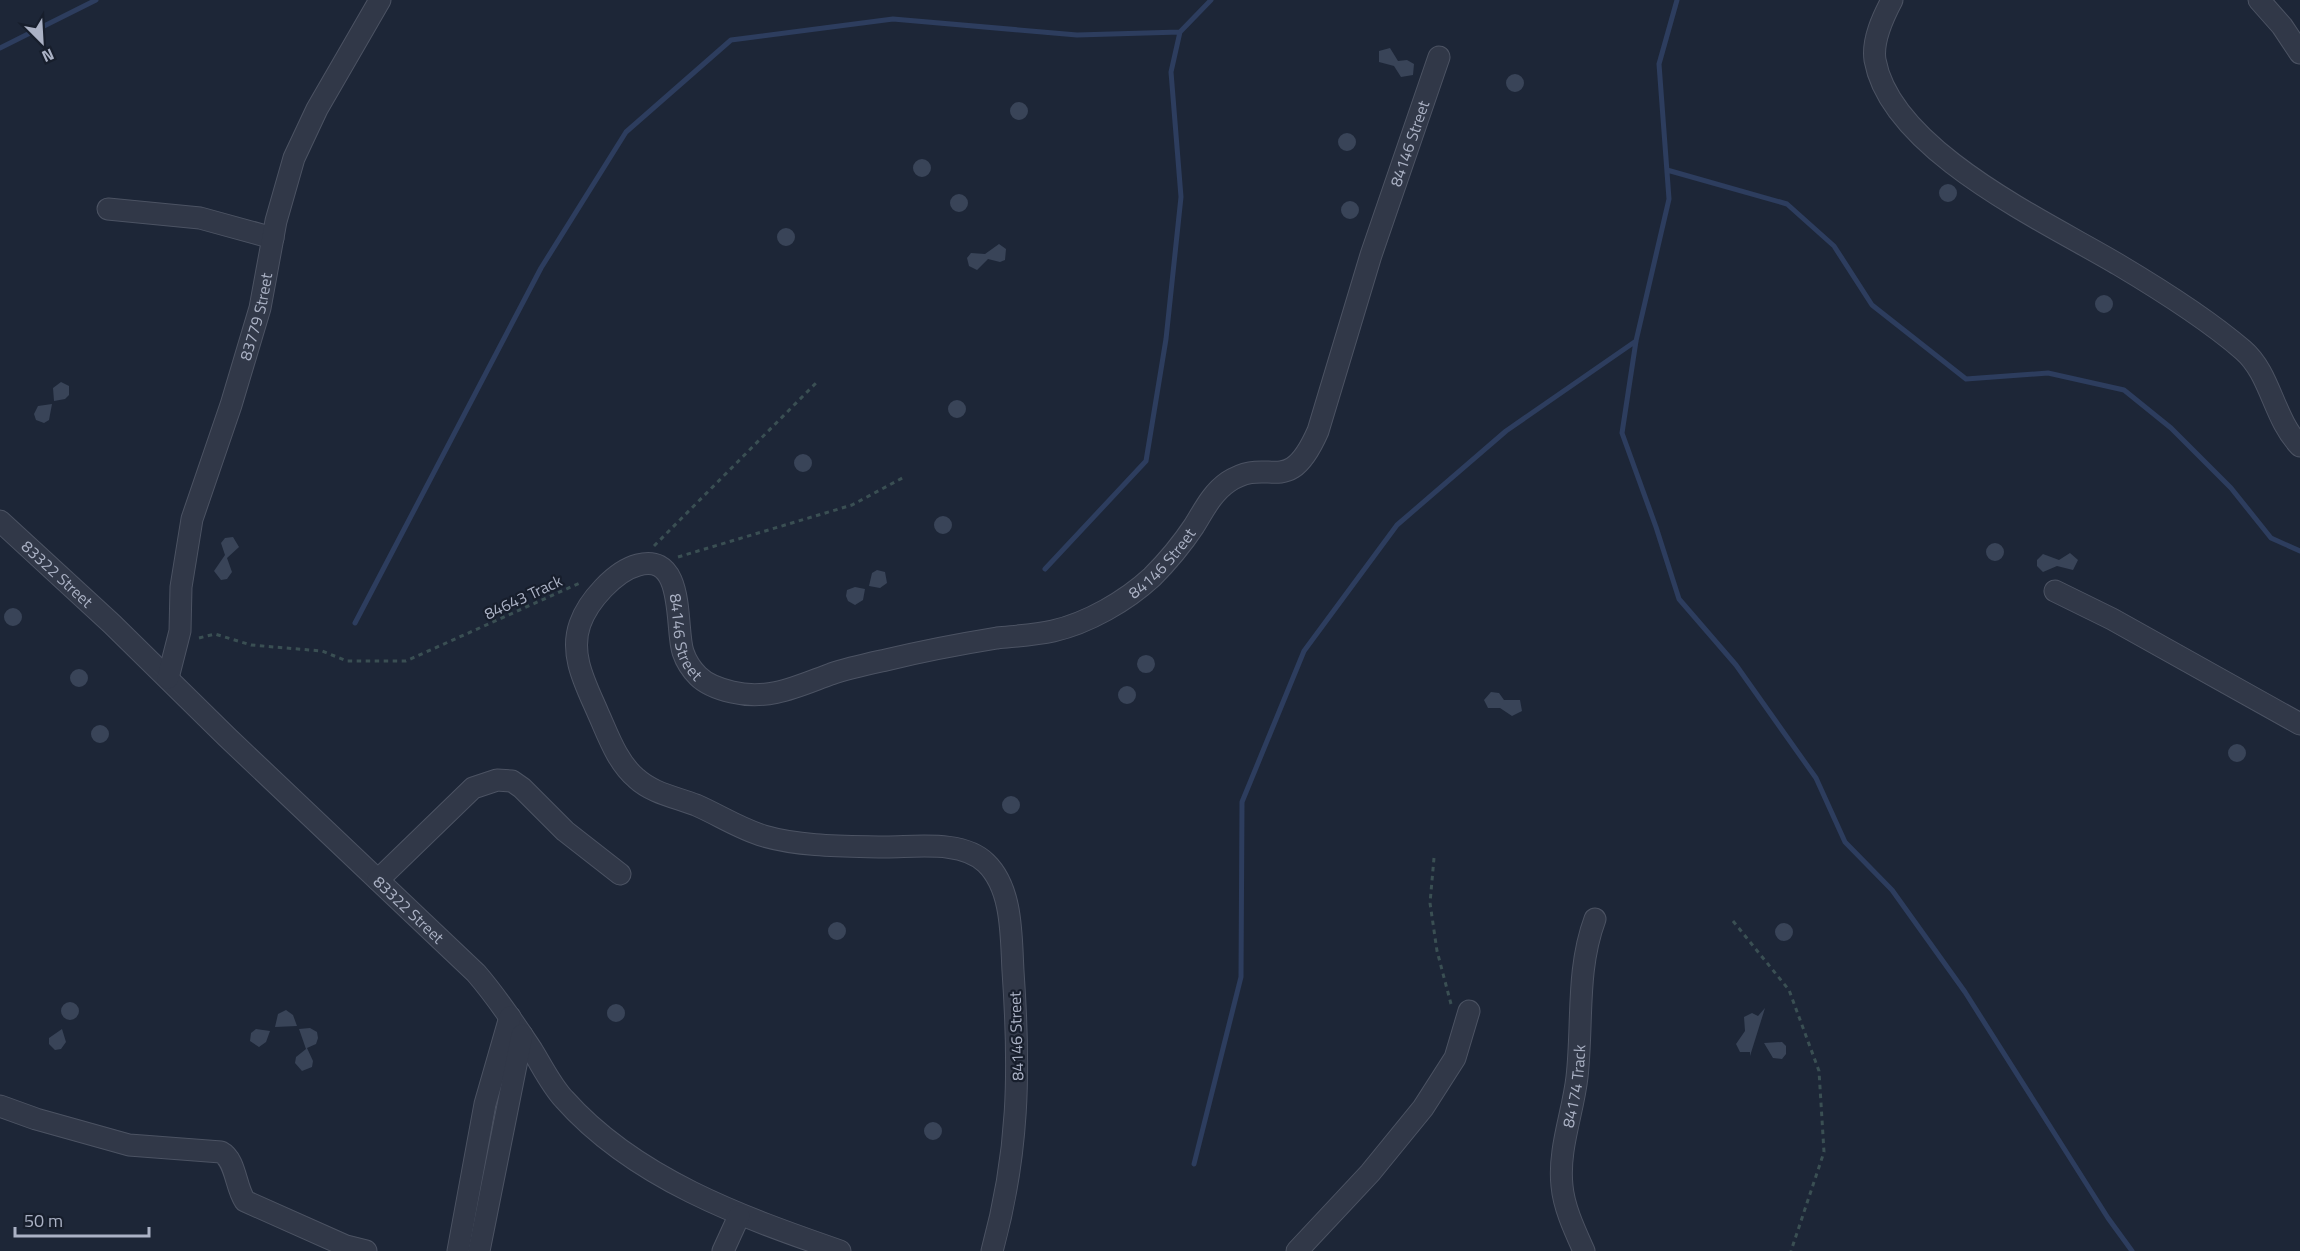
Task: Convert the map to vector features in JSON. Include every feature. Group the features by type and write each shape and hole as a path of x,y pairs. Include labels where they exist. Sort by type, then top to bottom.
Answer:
{"street":[{"path":"1892,0 1877,36 1875,58 1882,83 1894,103 1926,142 1988,188 2153,286 2244,351 2259,369 2288,434 2300,446"},
{"path":"2259,0 2282,26 2300,53"},
{"name":"83779 Street","path":"168,678 180,631 181,587 192,519 231,405 260,308 283,193 301,142 379,1"},
{"name":"84146 Street","path":"992,1251 1008,1186 1019,1076 1009,915 999,882 988,864 974,855 957,849 776,839 649,788 631,774 609,738 581,676 576,645 580,624 589,607 613,580 639,565 654,565 663,569 677,594 682,649 694,671 709,685 741,694 784,693 861,665 990,640 1057,630 1087,619 1117,602 1153,575 1192,529 1206,504 1225,484 1246,474 1283,472 1293,468 1309,453 1318,431 1371,255 1439,57"},
{"path":"108,209 200,218 273,238"},
{"name":"83322 Street","path":"0,521 476,972 510,1017 563,1098 585,1121 630,1156 739,1216 840,1251"},
{"path":"2055,591 2112,619 2300,724"},
{"path":"378,880 473,788 497,780 512,781 522,788 565,831 620,874"},
{"name":"84174 Track","path":"1584,1251 1562,1187 1562,1167 1581,1043 1582,979 1588,938 1595,919"},
{"path":"1297,1251 1370,1173 1423,1108 1455,1058 1461,1010"},
{"path":"458,1251 485,1104 510,1017"},
{"path":"479,1251 522,1035"},
{"path":"0,1106 36,1119 129,1144 221,1152 229,1159 239,1192 245,1201 324,1237 366,1251"},
{"path":"723,1251 739,1216"}],"path":[{"path":"646,553 816,383"},
{"path":"663,569 675,557 852,505 906,476"},
{"name":"84643 Track","path":"176,650 197,638 215,634 251,645 322,651 347,661 406,661 583,582"},
{"path":"1434,858 1430,903 1437,951 1461,1010"},
{"path":"1733,921 1790,990 1819,1071 1824,1152 1791,1251"}],"building":[{"path":"1390,48 1398,61 1407,60 1414,64 1413,75 1401,77 1394,66 1379,62 1379,51"},
{"path":"1515,74 1521,77 1524,83 1521,89 1515,92 1509,89 1506,83 1509,77"},
{"path":"1019,102 1025,105 1028,111 1025,117 1019,120 1013,117 1010,111 1013,105"},
{"path":"1347,133 1353,136 1356,142 1353,148 1347,151 1341,148 1338,142 1341,136"},
{"path":"922,159 928,162 931,168 928,174 922,177 916,174 913,168 916,162"},
{"path":"1948,184 1954,187 1957,193 1954,199 1948,202 1942,199 1939,193 1942,187"},
{"path":"959,194 965,197 968,203 965,209 959,212 953,209 950,203 953,197"},
{"path":"1350,201 1356,204 1359,210 1356,216 1350,219 1344,216 1341,210 1344,204"},
{"path":"786,228 792,231 795,237 792,243 786,246 780,243 777,237 780,231"},
{"path":"999,244 1006,249 1005,260 1000,262 988,259 977,270 969,266 967,258 971,253 985,254"},
{"path":"2104,295 2110,298 2113,304 2110,310 2104,313 2098,310 2095,304 2098,298"},
{"path":"61,382 69,386 69,395 65,399 54,401 53,388"},
{"path":"957,400 963,403 966,409 963,415 957,418 951,415 948,409 951,403"},
{"path":"52,404 49,420 44,423 36,420 34,414 38,406"},
{"path":"803,454 809,457 812,463 809,469 803,472 797,469 794,463 797,457"},
{"path":"943,516 949,519 952,525 949,531 943,534 937,531 934,525 937,519"},
{"path":"233,537 239,547 227,558 232,572 227,579 221,580 214,571 225,555 221,543 225,538"},
{"path":"1995,543 2001,546 2004,552 2001,558 1995,561 1989,558 1986,552 1989,546"},
{"path":"2070,553 2078,560 2073,570 2057,566 2043,572 2037,566 2037,560 2043,554 2059,560"},
{"path":"877,570 885,572 887,583 880,588 869,586 872,573"},
{"path":"855,587 865,589 863,600 855,605 848,601 846,596 847,590"},
{"path":"13,608 19,611 22,617 19,623 13,626 7,623 4,617 7,611"},
{"path":"1146,655 1152,658 1155,664 1152,670 1146,673 1140,670 1137,664 1140,658"},
{"path":"79,669 85,672 88,678 85,684 79,687 73,684 70,678 73,672"},
{"path":"1127,686 1133,689 1136,695 1133,701 1127,704 1121,701 1118,695 1121,689"},
{"path":"1491,692 1499,693 1504,700 1520,700 1522,711 1512,716 1500,708 1488,708 1484,700"},
{"path":"100,725 106,728 109,734 106,740 100,743 94,740 91,734 94,728"},
{"path":"2237,744 2243,747 2246,753 2243,759 2237,762 2231,759 2228,753 2231,747"},
{"path":"1011,796 1017,799 1020,805 1017,811 1011,814 1005,811 1002,805 1005,799"},
{"path":"837,922 843,925 846,931 843,937 837,940 831,937 828,931 831,925"},
{"path":"1784,923 1790,926 1793,932 1790,938 1784,941 1778,938 1775,932 1778,926"},
{"path":"70,1002 76,1005 79,1011 76,1017 70,1020 64,1017 61,1011 64,1005"},
{"path":"616,1004 622,1007 625,1013 622,1019 616,1022 610,1019 607,1013 610,1007"},
{"path":"1765,1008 1750,1056 1750,1052 1740,1052 1736,1044 1745,1031 1744,1017 1752,1013 1758,1016"},
{"path":"286,1010 293,1015 297,1026 275,1027 278,1014"},
{"path":"310,1028 317,1032 318,1038 316,1044 307,1048 313,1061 312,1067 302,1071 295,1063 296,1057 306,1049 299,1029"},
{"path":"62,1029 66,1042 61,1049 55,1050 49,1044 49,1038"},
{"path":"256,1029 270,1031 266,1042 259,1047 250,1041 251,1033"},
{"path":"1782,1042 1786,1046 1786,1054 1782,1059 1773,1058 1764,1043"},
{"path":"933,1122 939,1125 942,1131 939,1137 933,1140 927,1137 924,1131 927,1125"}],"waterway":[{"path":"0,48 96,0"},
{"path":"355,623 541,268 626,132 731,40 893,19 1077,35 1180,32 1211,0"},
{"path":"1677,0 1659,64 1669,199 1636,341 1622,433 1679,599 1736,665 1816,778 1845,842 1892,890 1965,992 2108,1218 2132,1251"},
{"path":"1045,569 1146,461 1166,339 1181,197 1171,72 1180,32"},
{"path":"1667,170 1787,204 1834,246 1872,305 1966,379 2048,373 2124,390 2171,428 2231,488 2271,538 2300,551"},
{"path":"1194,1164 1241,977 1242,802 1304,651 1397,525 1506,431 1636,341"}]}
